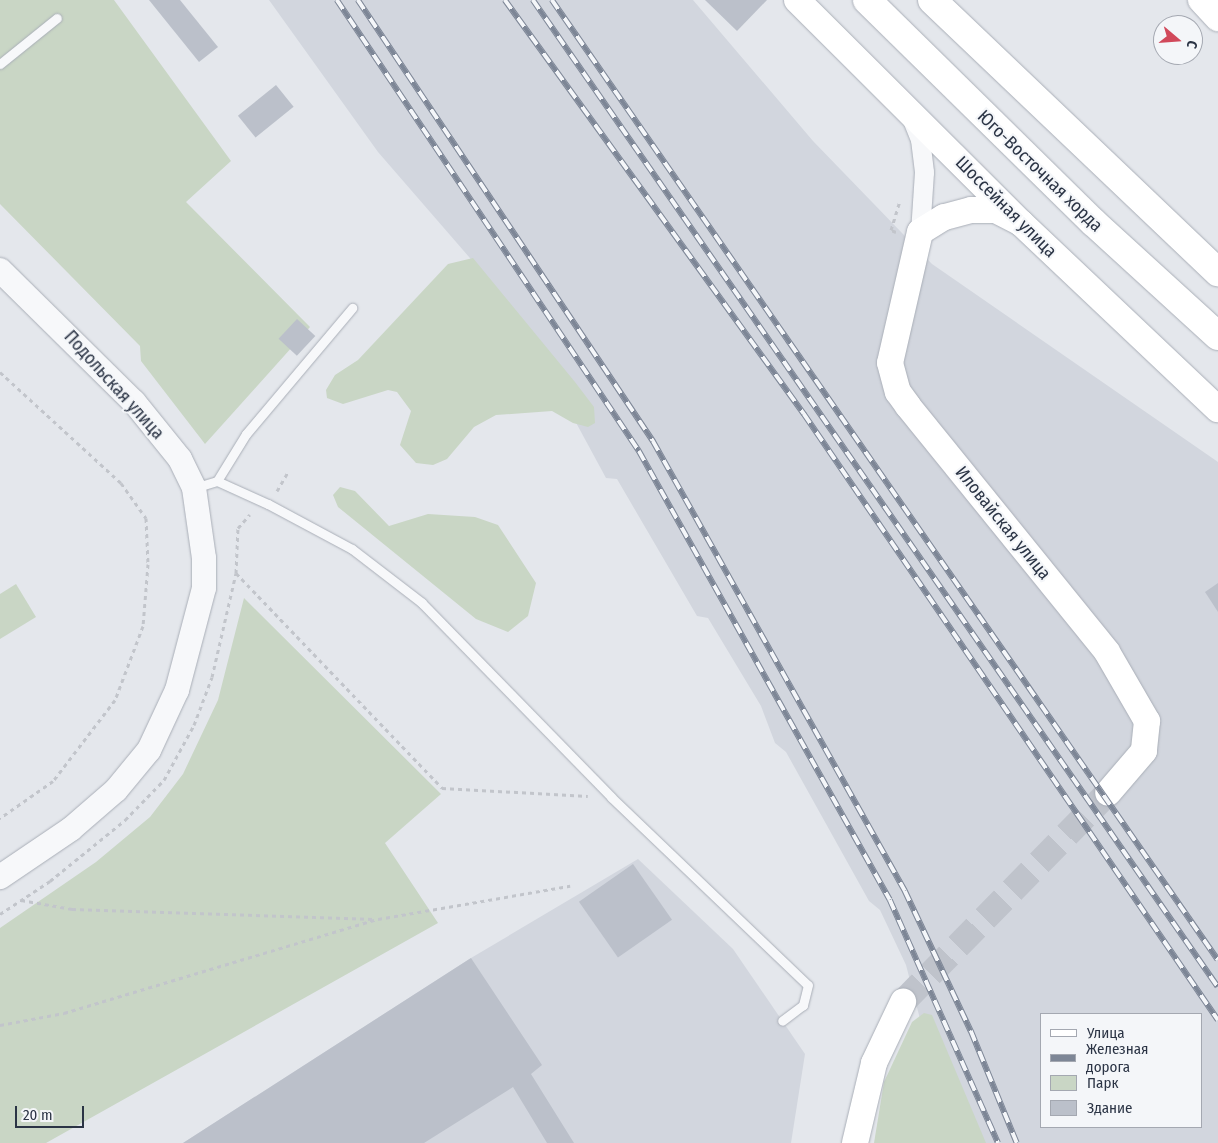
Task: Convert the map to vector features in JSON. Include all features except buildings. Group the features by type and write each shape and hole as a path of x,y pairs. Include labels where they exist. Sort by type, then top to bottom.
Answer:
{"main road":[{"name":"Шоссейная улица","path":"797,0 1021,223 1218,410"},
{"name":"Юго-Восточная хорда","path":"867,0 1093,222 1218,336"},
{"path":"932,0 1218,272"},
{"path":"1201,0 1218,18"},
{"path":"920,232 944,217 971,210 996,210 1021,223"},
{"name":"Иловайская улица","path":"920,232 893,337 893,376 908,406 1107,652 1147,721 1144,751 1108,794"},
{"path":"855,1143 874,1063 904,1002"}],"street":[{"name":"Иловайская улица","path":"906,107 920,139 924,204 920,232"},
{"name":"Подольская улица","path":"0,270 134,402 180,459 194,488 202,527 204,588 177,690 149,750 116,790 71,829 0,877"}],"lane":[{"path":"0,64 57,18"},
{"path":"194,488 217,481 246,434 352,308"},
{"path":"217,481 352,549 422,603 611,797 808,985 803,1006 782,1021"}],"path":[{"path":"891,230 902,194"},
{"path":"0,372 121,483 146,518 148,564 144,626 115,700 52,781 0,818"},
{"path":"236,573 442,788 611,797"},
{"path":"0,1025 64,1013 378,919 570,886"},
{"path":"21,900 72,909 378,919"}],"shaded area":[{"path":"269,0 693,0 813,141 932,264 1218,462 1218,1143 968,1143 926,1042 906,965 880,910 869,901 786,752 775,743 761,706 708,618 697,616 617,479 606,478 515,310 378,152"},
{"path":"638,859 733,949 805,1054 791,1143 183,1143 471,958"}],"green space":[{"path":"0,0 114,0 231,161 186,202 310,327 205,444 141,361 140,346 0,204"},
{"path":"473,258 594,407 595,423 588,427 573,423 552,411 496,415 474,427 447,459 433,465 416,463 400,445 411,411 397,392 388,390 343,404 327,398 326,390 335,375 358,360 448,264"},
{"path":"340,487 355,491 389,526 428,514 475,517 498,525 536,583 528,616 508,632 476,619 338,507 333,495"},
{"path":"16,584 36,617 0,639 0,594"},
{"path":"244,598 441,794 385,843 438,923 46,1143 0,1143 0,928 96,862 150,817 183,774 218,700"},
{"path":"924,1013 932,1015 986,1143 874,1143 884,1082 912,1022"}],"tunnel":[{"path":"903,1002 1108,793"}],"railway":[{"path":"337,0 639,451 890,900 998,1143"},
{"path":"358,0 653,441 905,891 971,1031 1017,1143"},
{"path":"505,0 804,414 1218,1020"},
{"path":"533,0 1218,987"},
{"path":"552,0 1218,960"}]}
